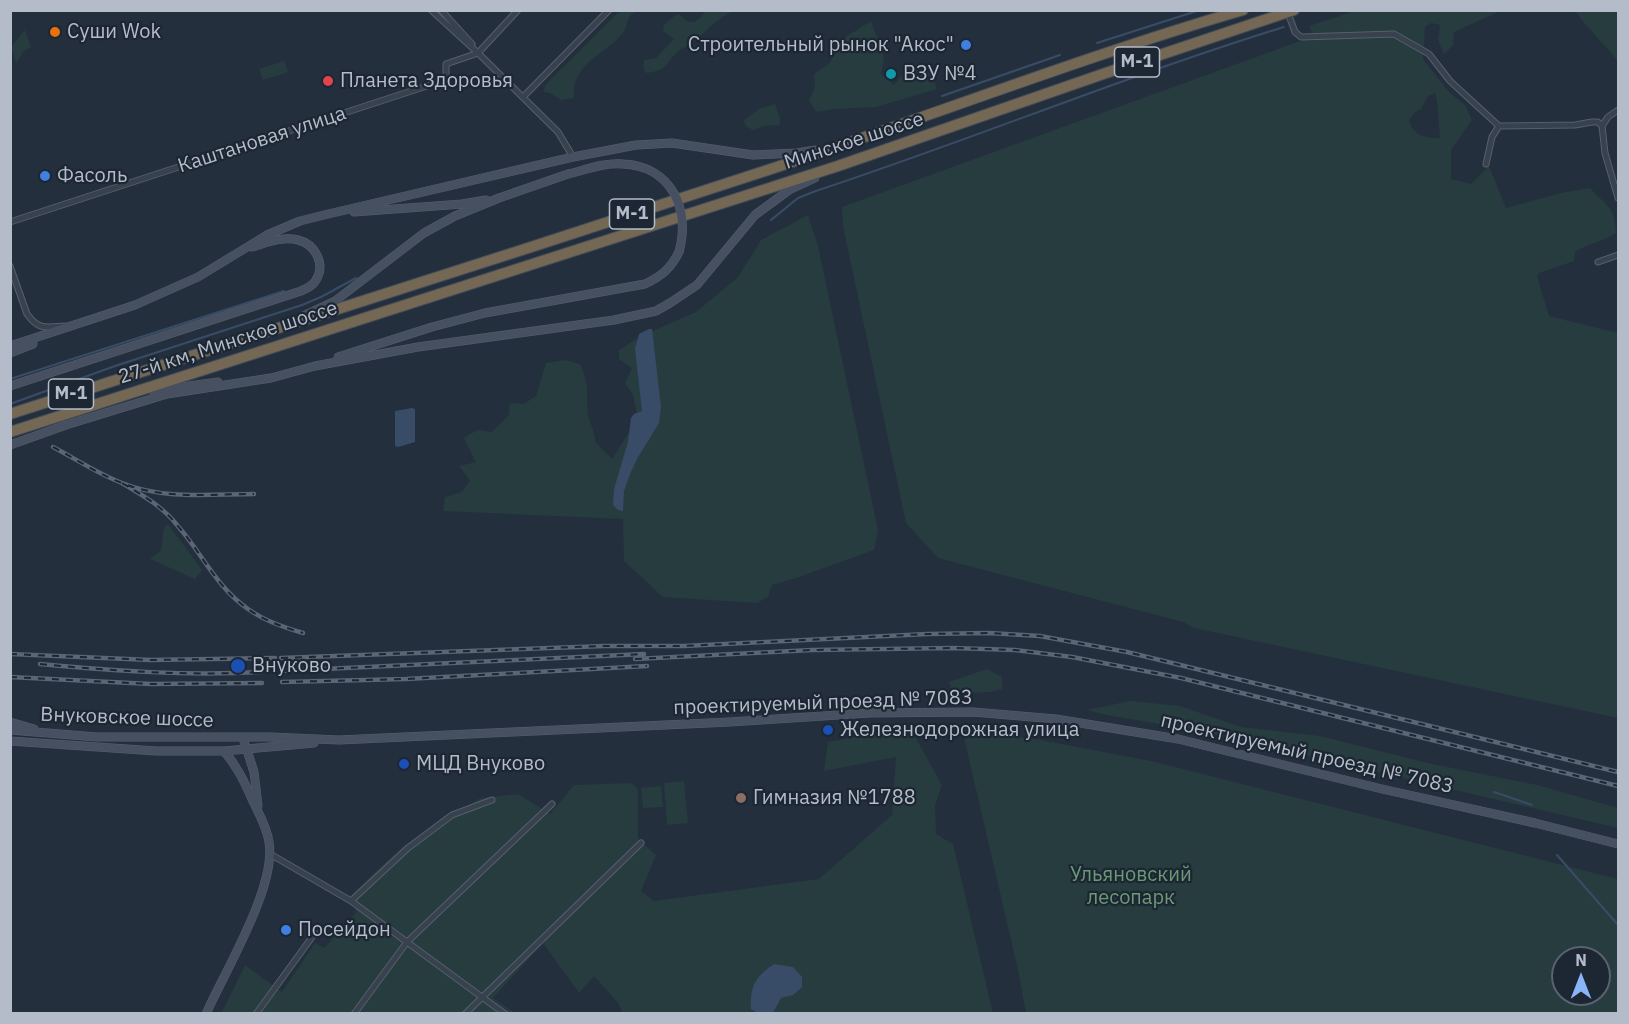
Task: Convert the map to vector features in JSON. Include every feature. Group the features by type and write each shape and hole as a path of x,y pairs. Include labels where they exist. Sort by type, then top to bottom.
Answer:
{"highway":[{"name":"Минское шоссе","path":"417,284 847,143 1093,56 1243,10"},
{"name":"Минское шоссе","path":"423,299 838,166 1291,11"},
{"name":"27-й км, Минское шоссе","path":"10,414 417,284"},
{"name":"27-й км, Минское шоссе","path":"10,432 423,299"}],"main road":[{"path":"10,353 170,291 275,231 300,221 573,157 654,143 672,143 753,155 797,153 847,143"},
{"path":"269,331 335,300 424,233 455,216 568,174 608,164 621,163 645,168 656,174 673,192 681,209 684,227 679,252 667,271 659,278 645,284 485,313 360,349 315,366"},
{"path":"10,445 167,394 258,380 315,366 418,346 614,320 656,311 697,285 754,215 789,190 838,166"},
{"path":"324,215 462,204 499,198"},
{"path":"10,386 301,291 316,282 319,274 318,257 314,249 299,240 274,240 236,252"},
{"path":"10,346 79,325"},
{"path":"113,399 184,385 258,380"},
{"name":"проектируемый проезд № 7083","path":"248,749 339,740 654,726 869,713 973,712 1056,719 1178,739 1618,844"},
{"path":"10,722 47,733"},
{"name":"Внуковское шоссе","path":"10,730 98,737 243,738"},
{"name":"Внуковское шоссе","path":"243,738 254,772 260,816"},
{"name":"Внуковское шоссе","path":"236,764 243,738"},
{"name":"проектируемый проезд № 7083","path":"243,738 339,740"},
{"name":"Внуковское шоссе","path":"10,741 115,750 224,751 248,749"},
{"name":"Внуковское шоссе","path":"206,1014 258,904 267,877 270,854 269,839 260,816 236,764 224,751"}],"street":[{"path":"431,10 531,104 558,132 573,157"},
{"path":"441,10 465,35 478,53"},
{"name":"Каштановая улица","path":"10,222 442,81 446,77 446,64 478,53 518,10"},
{"path":"524,97 609,10"},
{"path":"1291,11 1295,32 1301,37 1394,34 1429,54 1450,81 1499,126 1575,125 1592,122 1598,122 1602,126"},
{"path":"1618,110 1608,117 1602,126 1605,153 1618,198"},
{"path":"1486,164 1492,137 1499,126"},
{"path":"1598,262 1618,255"},
{"path":"10,266 27,314 35,323 44,327 79,325"},
{"path":"351,901 408,848 452,816 492,801"},
{"path":"354,1014 407,942 552,804"},
{"path":"465,1014 641,843"},
{"path":"270,854 351,901 505,1014"},
{"path":"256,1014 315,933"}],"green space":[{"path":"620,11 636,11 629,17 622,34 583,69 574,86 574,98 561,100 544,92 545,85"},
{"path":"705,11 733,11 675,54 664,68 646,73 643,67 644,60 656,58 674,39 663,31 664,25 680,14 686,21 697,21"},
{"path":"1355,11 1500,11 1454,32 1453,45 1444,54 1438,40 1440,25 1431,23 1425,27 1423,59 1448,91 1466,106 1472,120 1451,150 1451,179 1471,184 1489,166 1506,208 1561,193 1590,188 1612,211 1616,233 1575,252 1574,261 1539,273 1537,276 1549,316 1618,333 1618,718 1194,628 1183,622 938,558 906,523 843,226 842,207 1314,36 1309,26","holes":["1435,93 1440,138 1417,133 1409,121 1414,113 1421,109 1428,96"]},
{"path":"1576,11 1618,11 1618,61 1580,18"},
{"path":"871,21 884,58 881,74 894,85 908,68 929,63 937,89 876,107 817,112 809,101 815,87 814,74 829,64 844,38"},
{"path":"25,30 31,47 23,52 16,63 11,47"},
{"path":"284,61 288,72 263,80 259,69"},
{"path":"775,104 780,118 779,125 753,130 743,121 759,109"},
{"path":"808,215 818,246 878,530 874,550 772,585 768,597 757,603 663,597 624,561 623,519 443,511 445,497 462,492 470,480 459,466 476,462 464,438 477,430 492,432 509,415 510,403 524,404 536,396 546,363 565,360 580,364 586,384 588,415 595,442 612,459 638,418 633,395 625,383 632,368 619,359 619,350 641,336 696,312 738,277 761,240"},
{"path":"168,524 202,570 195,579 150,559 161,550 164,527"},
{"path":"987,669 1002,677 1002,689 953,694 949,682"},
{"path":"1130,701 1180,706 1241,727 1320,736 1432,764 1537,785 1618,808 1618,828 1211,733 1087,710"},
{"name":"Ульяновский лесопарк","path":"962,729 1041,740 1151,761 1618,879 1618,1013 1026,1013"},
{"path":"883,732 914,735 942,785 935,805 936,834 953,844 993,1013 623,1013 618,1003 594,976 579,993 543,943 493,998 515,1013 221,1014 245,965 282,992 315,943 324,948 356,912 351,895 402,847 442,819 481,798 518,794 550,814 574,785 631,783 638,789 638,839 656,855 641,891 654,901 819,879 892,815 896,757 824,771 828,742"},
{"path":"684,781 688,823 667,825 664,783"},
{"path":"661,786 663,807 643,808 641,788"}],"water":[{"path":"652,329 661,407 659,423 630,474 624,491 623,511 613,505 614,489 628,442 631,418 642,411 635,349 639,334"},
{"path":"415,409 415,442 395,446 395,411"},
{"path":"774,964 793,967 802,977 802,987 793,995 781,998 773,1013 758,1013 751,1009 753,988 762,973"}],"waterway":[{"path":"1097,43 1200,10"},
{"path":"771,220 798,198 813,192 1166,66 1284,27"},
{"path":"942,96 1060,55"},
{"path":"10,404 115,366 302,305 356,278"},
{"path":"10,379 284,291"},
{"path":"1494,792 1532,805"},
{"path":"1557,855 1618,925"}],"railway":[{"path":"53,447 104,475 154,492 187,495 254,494"},
{"path":"122,483 151,501 171,518 218,580 237,600 254,613 281,626 303,633"},
{"path":"281,658 604,646 684,646 927,634 989,633 1040,636 1127,652 1618,772"},
{"path":"635,659 812,650 953,648 1015,650 1072,657 1181,678 1618,786"},
{"path":"10,654 151,660 275,658"},
{"path":"281,671 644,654"},
{"path":"40,664 150,672 261,672"},
{"path":"282,682 406,679 647,666"},
{"path":"10,677 151,684 262,683"}],"place":[{"name":"Суши Wok","path":"55,32"},
{"name":"Строительный рынок \"Акос\"","path":"966,45"},
{"name":"ВЗУ №4","path":"891,74"},
{"name":"Планета Здоровья","path":"328,81"},
{"name":"Фасоль","path":"45,176"},
{"name":"Внуково","path":"238,666"},
{"name":"Железнодорожная улица","path":"828,730"},
{"name":"МЦД Внуково","path":"404,764"},
{"name":"Гимназия №1788","path":"741,798"},
{"name":"Посейдон","path":"286,930"}]}
